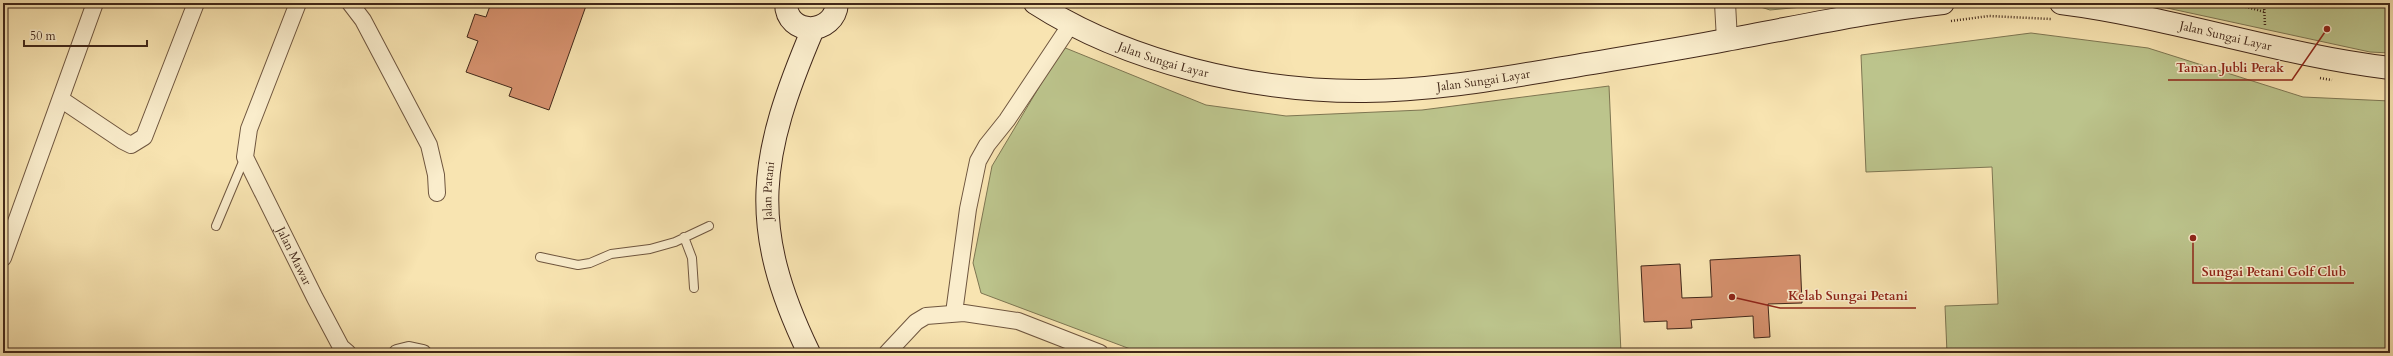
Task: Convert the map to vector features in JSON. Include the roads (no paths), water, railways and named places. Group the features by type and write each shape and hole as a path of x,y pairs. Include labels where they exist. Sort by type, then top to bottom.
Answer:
{"main road":[{"path":"786,3 787,12 793,21 802,27 813,29 830,21 836,11 837,3"},
{"name":"Jalan Sungai Layar","path":"1035,3 1071,24 1133,51 1220,75 1302,88 1365,92 1453,84 1727,40 1864,13 1946,12"},
{"name":"Jalan Sungai Layar","path":"2059,11 2149,18 2325,57 2390,68"},
{"name":"Jalan Patani","path":"808,353 780,288 767,227 766,184 779,120 813,29"}],"street":[{"path":"3,258 62,100 95,3"},
{"path":"62,100 131,146 138,143 144,137 196,3"},
{"path":"245,157 249,129 298,3"},
{"path":"350,3 363,20 429,145 435,169 437,193"},
{"path":"1725,3 1727,40"},
{"path":"954,313 969,202 978,161 987,145 1007,120 1071,24"},
{"name":"Jalan Mawar","path":"245,157 315,298 341,347 348,353"},
{"path":"887,353 916,322 937,314 954,313 999,317 1018,321 1100,353"},
{"path":"397,353 409,350 423,353"}],"lane":[{"path":"216,226 245,157"},
{"path":"540,257 578,265 590,263 606,255 650,249 709,226"},
{"path":"684,237 692,258 694,288"}],"place":[{"name":"Taman Jubli Perak","path":"2327,29"},
{"name":"Sungai Petani Golf Club","path":"2193,238"},
{"name":"Kelab Sungai Petani","path":"1732,297"}]}
